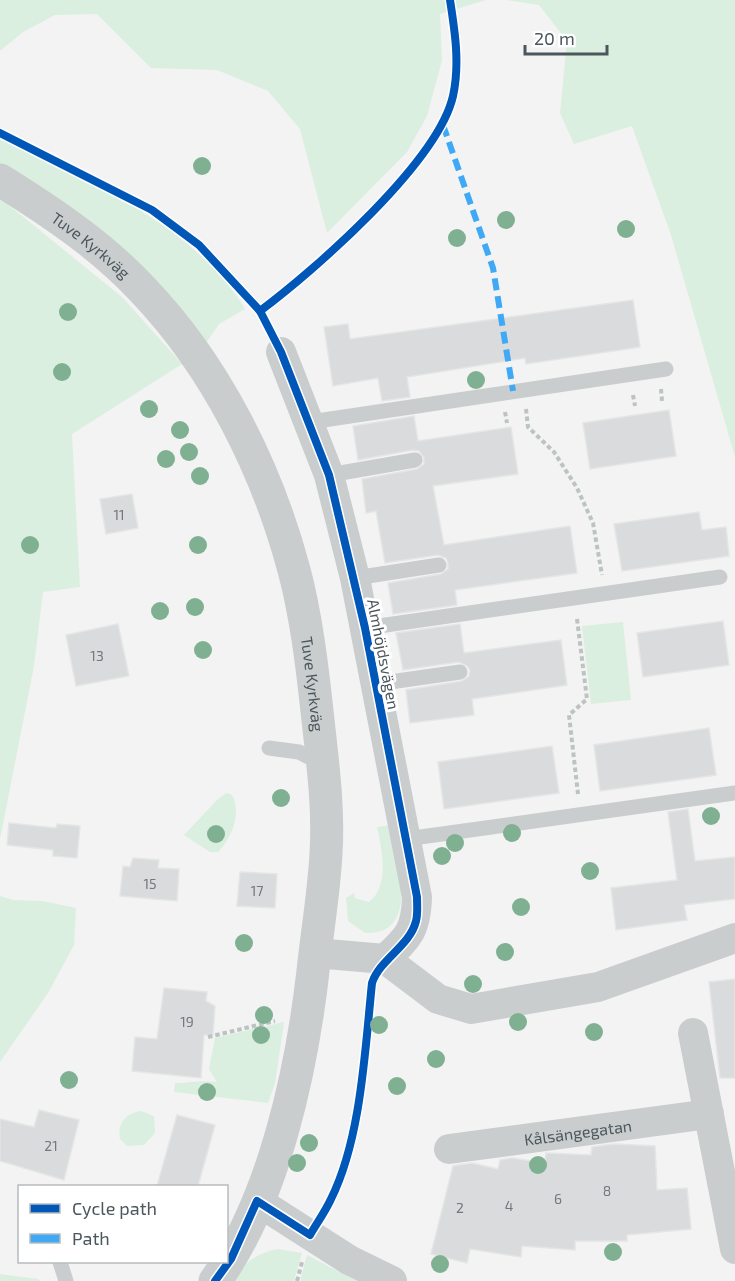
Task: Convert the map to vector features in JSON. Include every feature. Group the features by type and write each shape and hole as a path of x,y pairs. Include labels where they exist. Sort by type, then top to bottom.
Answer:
{"street":[{"name":"Tuve Kyrkväg","path":"0,180 72,229 142,289 184,340 218,391 263,475 295,572 313,677 327,813 326,854 303,1045 279,1138 257,1202 228,1262"},
{"name":"Almhöjdsvägen","path":"281,352 328,475 355,578 417,897 416,923 401,945 385,959"},
{"path":"315,953 385,959 438,999 471,1009 598,987 735,938"},
{"path":"693,1034 735,1249"},
{"name":"Kålsängegatan","path":"449,1149 708,1114"},
{"path":"257,1202 348,1260 392,1281"},
{"name":"Tuve Kyrkväg","path":"214,1281 227,1263"}],"lane":[{"path":"310,423 666,369"},
{"path":"328,475 415,460"},
{"path":"355,578 439,565"},
{"path":"365,628 720,577"},
{"path":"376,684 460,672"},
{"path":"269,748 299,752 322,764"},
{"path":"406,839 735,792"},
{"path":"60,1263 66,1281"}],"path":[{"path":"523,390 528,427 554,452 577,488 593,523 604,593"},
{"path":"574,598 587,699 569,715 581,815"},
{"path":"208,1037 287,1018"}],"green space":[{"path":"0,0 486,0 440,14 442,60 427,116 407,152 327,233 300,129 268,91 217,70 151,68 97,14 55,15 23,32 0,51"},
{"path":"506,0 735,0 735,457 671,235 632,126 574,144 560,113 567,41 539,5"},
{"path":"0,139 102,189 167,228 197,252 223,279 245,309 219,324 206,343 0,164"},
{"path":"0,198 122,297 182,364 72,434 80,587 43,592 34,666 0,839"},
{"path":"623,622 631,700 591,704 582,626"},
{"path":"227,793 232,795 235,802 234,826 218,852 210,852 184,835 219,798"},
{"path":"392,825 401,874 400,909 394,922 383,931 365,933 348,921 346,898 354,893 355,898 369,902 376,895 380,887 383,867 377,827"},
{"path":"0,896 13,900 43,901 76,908 74,945 48,993 0,1062"},
{"path":"284,1022 275,1083 268,1103 174,1092 175,1083 217,1082 209,1069 215,1038"},
{"path":"141,1111 154,1116 155,1133 144,1145 127,1146 120,1139 121,1124 131,1114"},
{"path":"278,1249 302,1253 294,1281 229,1281 250,1260"},
{"path":"307,1255 357,1281 300,1281"},
{"path":"0,1274 38,1279 40,1281 0,1281"}],"building":[{"path":"633,300 640,347 526,364 525,358 407,377 410,397 382,401 378,378 333,386 324,327 348,324 350,339"},
{"path":"669,410 676,456 590,469 583,423"},
{"path":"414,416 418,441 511,427 518,474 433,486 444,545 570,526 577,573 455,590 457,605 393,614 388,583 441,574 448,569 448,563 446,558 438,555 385,563 376,511 366,513 362,479 417,469 424,464 424,458 419,451 413,450 358,460 353,426"},
{"path":"132,494 138,528 106,534 100,499"},
{"path":"699,512 702,530 726,527 729,556 622,571 614,524"},
{"path":"723,621 729,665 643,677 637,633"},
{"path":"118,624 129,676 76,686 66,635"},
{"path":"460,624 464,653 561,640 567,685 472,699 474,715 410,723 406,690 462,681 469,676 470,670 459,662 403,670 396,633"},
{"path":"709,728 716,775 600,791 594,745"},
{"path":"552,746 559,793 444,809 438,762"},
{"path":"688,809 695,861 735,857 735,899 684,905 687,920 616,930 611,888 677,880 668,812"},
{"path":"9,823 56,828 57,824 80,826 77,858 53,856 53,850 7,845"},
{"path":"133,858 159,860 158,868 179,869 177,901 120,896 123,866 130,867"},
{"path":"240,872 277,874 275,908 237,906"},
{"path":"735,979 735,1078 720,1078 709,982"},
{"path":"164,988 207,992 206,1001 215,1006 213,1035 204,1035 201,1078 132,1071 135,1037 157,1039"},
{"path":"39,1110 79,1120 64,1180 0,1161 0,1119 34,1127"},
{"path":"177,1115 215,1125 198,1185 157,1185"},
{"path":"614,1144 655,1146 657,1190 687,1188 691,1229 627,1235 627,1241 575,1241 575,1250 522,1246 521,1257 470,1249 467,1263 431,1254 453,1166 472,1163 498,1169 500,1160 512,1158 545,1163 546,1153 591,1155 592,1147"}],"marked path":[{"path":"443,125 493,268 513,391"}],"cycle path":[{"path":"215,1281 231,1259 257,1201 310,1235 326,1208 341,1175 355,1122 364,1065 372,983 381,967 408,938 417,918 417,897 365,628 329,475 281,352 260,311 311,269 372,213 424,152 443,123 453,96 456,72 455,36 450,0"},
{"path":"0,133 152,210 199,245 260,311"}]}
